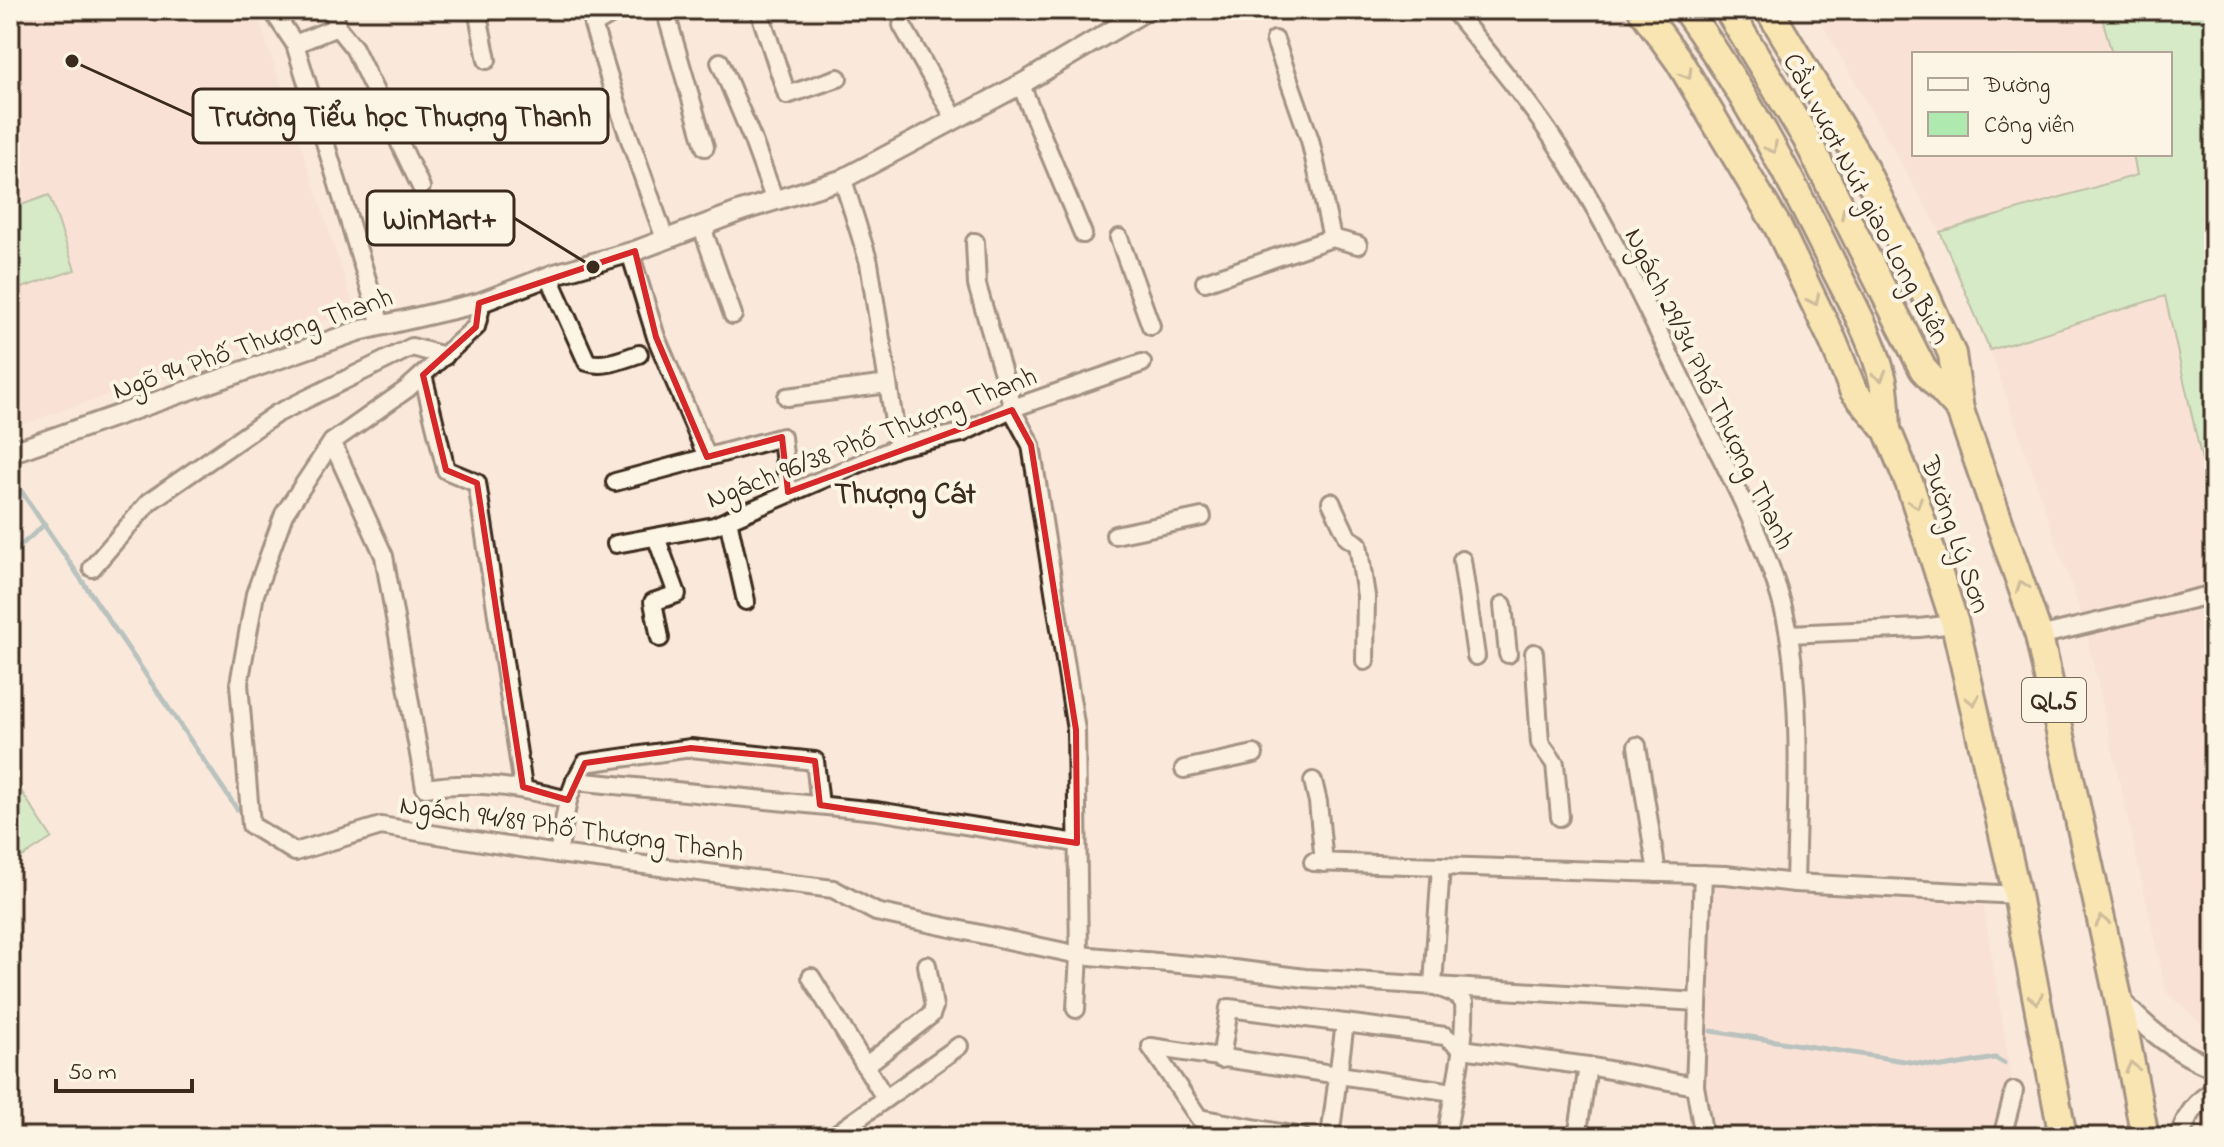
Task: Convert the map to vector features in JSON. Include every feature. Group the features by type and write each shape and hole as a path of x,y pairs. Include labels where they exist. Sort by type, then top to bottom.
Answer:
{"highway":[{"name":"Đường Lý Sơn","path":"1642,10 1679,61 1778,227 1853,390 1887,430 1932,548 1955,624 2017,895 2063,1137"},
{"path":"1686,10 1765,135 1862,323 1883,381 1887,430"},
{"name":"Cầu vượt Nút giao Long Biên","path":"1728,10 1806,138 1907,332 1923,369 1960,410"},
{"name":"Đường Lý Sơn","path":"1769,10 1861,162 1952,354 1960,410 2039,636 2118,997 2145,1137"}],"street":[{"path":"272,10 295,44 381,325"},
{"path":"477,10 487,60"},
{"path":"619,10 593,25 665,239"},
{"path":"665,10 705,147"},
{"path":"759,10 787,95 838,78"},
{"name":"Ngõ 94 Phố Thượng Thanh","path":"10,453 358,331 479,303 555,274 635,251 710,222 841,180 1025,82 1125,16 1147,10"},
{"name":"Ngách 29/34 Phố Thượng Thanh","path":"1453,10 1527,102 1568,162 1595,209 1725,465 1770,568 1789,634 1798,746 1795,883"},
{"path":"295,44 335,18 354,48 421,187"},
{"path":"902,25 955,119"},
{"path":"1275,40 1310,140 1332,238"},
{"path":"720,62 775,201"},
{"path":"1025,82 1023,90 1083,234"},
{"path":"841,180 869,263 898,447"},
{"path":"710,222 704,233 733,315"},
{"path":"1119,238 1151,326"},
{"path":"1205,282 1332,238 1358,245"},
{"path":"975,242 977,285 1013,409 1031,445 1076,730 1079,955 1076,1009"},
{"path":"635,251 632,259 656,337 707,457"},
{"path":"555,274 553,286 587,362 608,363 639,354"},
{"name":"Ngách 94/89 Phố Thượng Thanh","path":"479,303 476,327 407,389 332,442 284,514 255,594 239,684 251,825 295,852 381,826 558,854 833,889 876,912 1079,955 1305,978 1698,1002"},
{"path":"92,568 149,502 276,414 412,347 445,356"},
{"name":"Ngách 96/38 Phố Thượng Thanh","path":"616,544 714,526 898,447 962,433 1013,409 1142,363"},
{"path":"423,375 446,470 477,483 523,787"},
{"path":"787,397 888,384"},
{"path":"615,482 782,437 788,492"},
{"path":"332,442 384,556 425,788 459,783 523,787 568,800"},
{"path":"1331,502 1348,538 1358,544 1366,596 1365,661"},
{"path":"1115,535 1202,517"},
{"path":"728,520 746,601"},
{"path":"656,537 677,594 653,602 660,638"},
{"path":"1462,560 1476,656"},
{"path":"2039,636 2214,594"},
{"path":"1503,605 1508,654"},
{"path":"1789,634 1955,624"},
{"path":"1534,653 1540,743 1555,764 1560,817"},
{"path":"1637,746 1657,873"},
{"path":"558,854 568,800 585,763 691,748 815,761 820,805"},
{"path":"1184,769 1254,754"},
{"path":"575,781 877,811 1077,843"},
{"path":"1313,781 1318,802 1318,862 1703,874 1795,883 2017,895"},
{"path":"1441,866 1433,985 1453,993 1464,1002 1462,1049 1446,1137"},
{"path":"1703,874 1695,1086 1704,1137"},
{"path":"865,1066 931,1015 934,1007 927,965"},
{"path":"811,977 885,1098"},
{"path":"2118,997 2141,1023 2168,1045 2214,1068"},
{"path":"1221,1059 1229,1008 1445,1036 1462,1049 1588,1066 1695,1086"},
{"path":"1330,1137 1345,1023"},
{"path":"832,1137 959,1046"},
{"path":"1302,1137 1199,1118 1151,1047 1453,1092"},
{"path":"1577,1137 1588,1066"},
{"path":"2002,1137 2014,1091"},
{"path":"2180,1137 2191,1113 2204,1097 2214,1091"}],"highlighted area":[{"path":"635,251 656,337 707,457 782,437 788,492 1012,410 1031,445 1076,730 1077,843 820,805 815,761 801,759 691,748 585,763 568,800 523,787 477,483 446,470 423,375 476,327 479,303"}],"shaded area":[{"path":"10,10 256,10 356,311 18,426 10,415"},
{"path":"2099,10 2111,52 1912,52 1912,156 2133,156 2138,175 1940,232 1815,12"},
{"path":"2165,296 2214,514 2214,1036 2166,992 2084,623 1990,350"},
{"path":"1703,874 1982,894 2014,1091 2004,1137 1710,1137 1695,1086"}],"green space":[{"path":"2100,10 2214,10 2214,514 2165,296 1990,350 1940,232 2137,175 2133,156 2172,156 2172,52 2111,52"},
{"path":"49,195 75,270 10,292 10,209"},
{"path":"10,774 52,838 10,865"}],"waterway":[{"path":"13,479 237,809"},
{"path":"10,555 45,524"},
{"path":"1711,1031 1943,1067 1995,1058 2004,1063"}],"place":[{"name":"Trường Tiểu học Thuợng Thanh","path":"72,61"},
{"name":"WinMart+","path":"593,267"}],"district":[{"name":"Thượng Cát","path":"905,493"}]}
